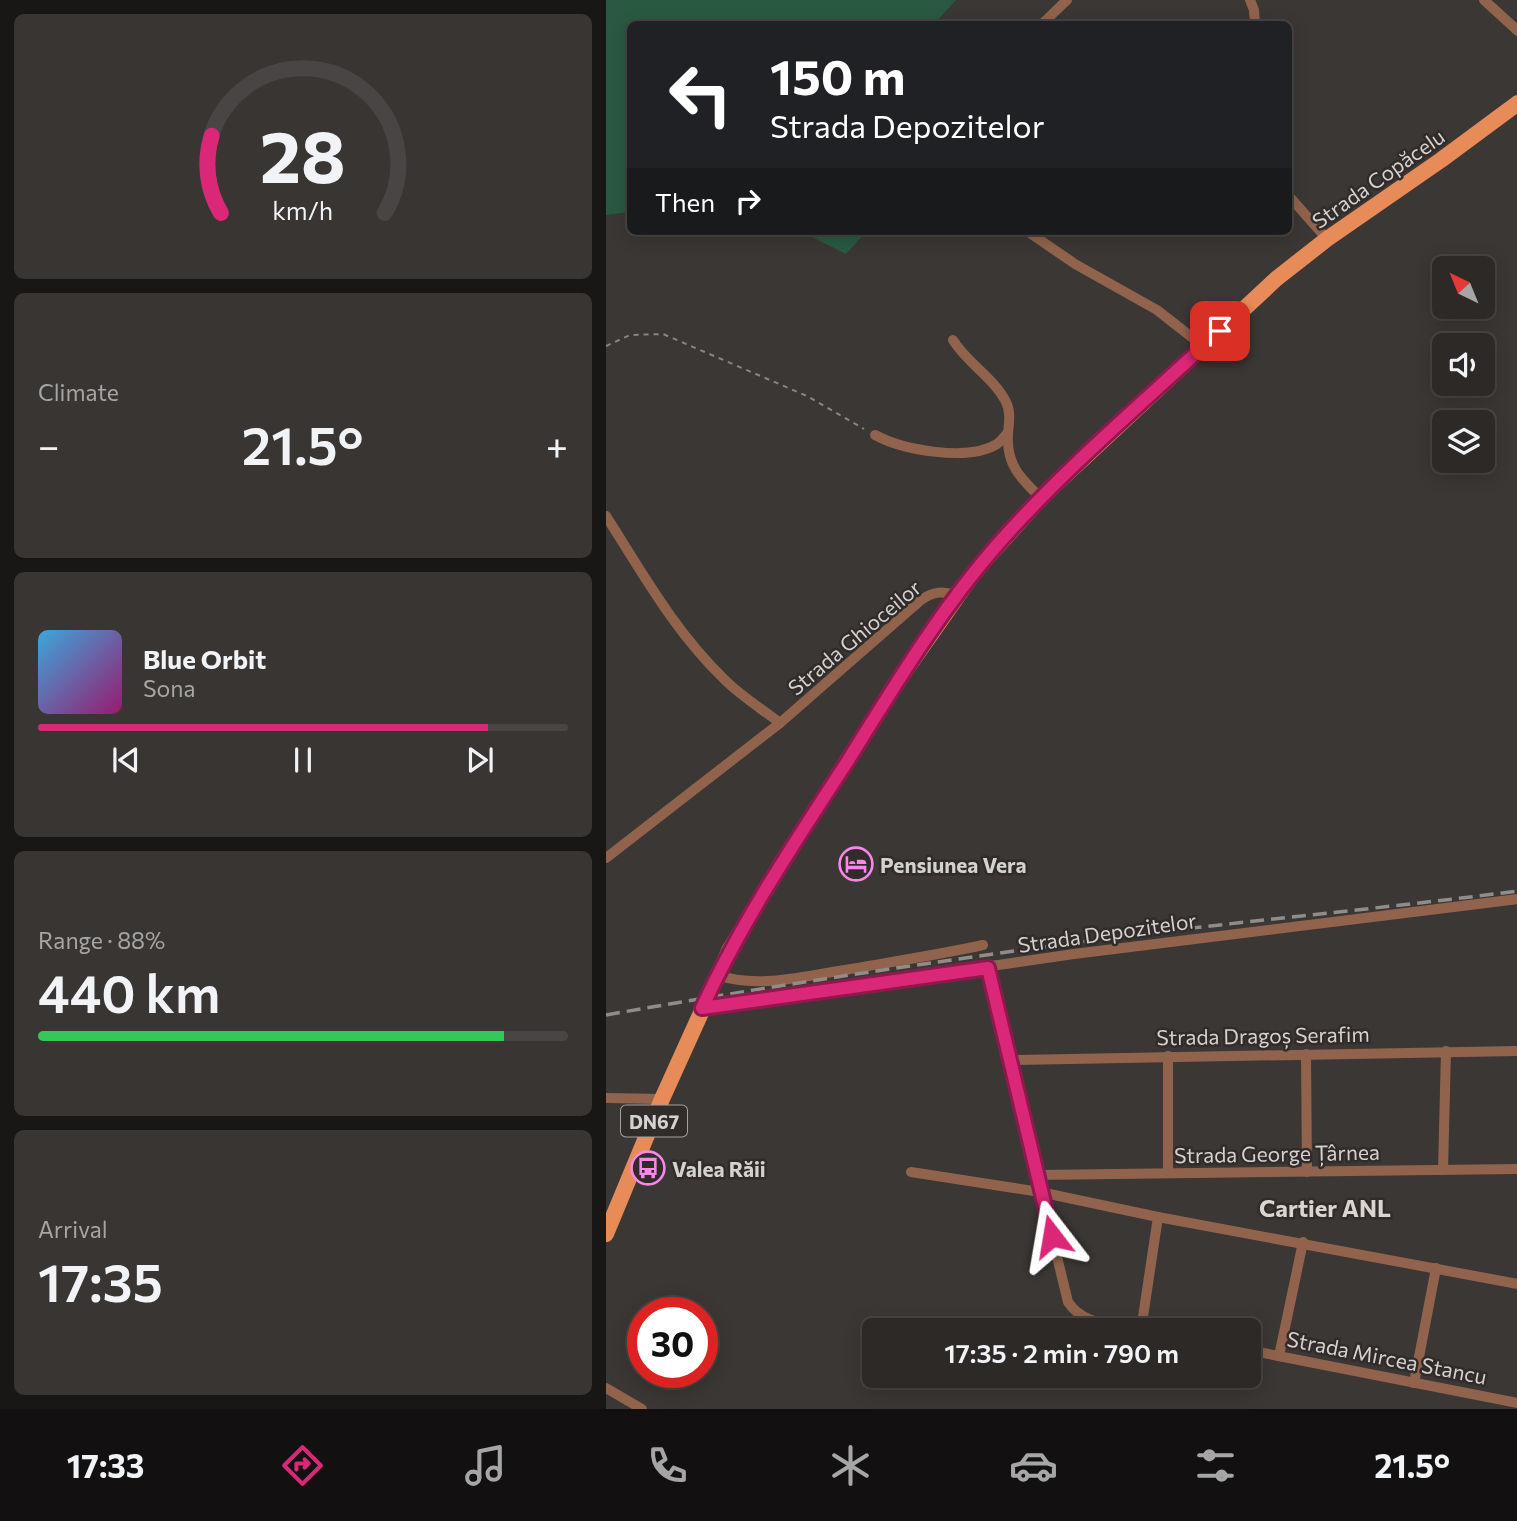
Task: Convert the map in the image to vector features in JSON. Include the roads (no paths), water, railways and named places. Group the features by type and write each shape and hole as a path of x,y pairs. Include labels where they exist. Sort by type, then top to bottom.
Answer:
{"main road":[{"name":"Strada Copăcelu","path":"606,1234 702,1008 746,922 894,687 956,596 999,543 1041,498 1276,279 1327,239 1518,103"}],"street":[{"path":"1045,21 1067,0"},
{"path":"1250,0 1255,21"},
{"path":"1484,0 1518,31"},
{"path":"1292,200 1327,239"},
{"path":"1033,235 1075,264 1157,310 1203,346"},
{"path":"953,340 1006,403 1010,411 1009,458 1020,478 1041,498"},
{"path":"875,435 903,447 957,453 995,445 1008,432"},
{"path":"980,450 994,453 1013,467"},
{"name":"Strada Ghioceilor","path":"606,516 676,626 726,681 780,723"},
{"name":"Strada Ghioceilor","path":"610,855 780,723 921,600 931,593 939,592 956,596"},
{"path":"606,842 610,855"},
{"name":"Strada Depozitelor","path":"702,1008 1074,954 1518,899"},
{"path":"717,975 752,983 919,958 983,945"},
{"path":"988,968 1068,1302 1076,1314 1085,1318"},
{"path":"1443,1170 1445,1051"},
{"name":"Strada Dragoș Serafim","path":"1009,1060 1518,1051"},
{"path":"1306,1054 1307,1172"},
{"path":"1168,1056 1168,1173"},
{"path":"606,1098 662,1099"},
{"name":"Strada George Țârnea","path":"1036,1175 1518,1169"},
{"path":"911,1172 1040,1192 1158,1217 1518,1284"},
{"path":"1143,1318 1158,1217"},
{"path":"1279,1356 1303,1242"},
{"path":"1414,1382 1436,1268"},
{"name":"Strada Mircea Stancu","path":"1261,1353 1518,1402"},
{"path":"606,1388 642,1409"}],"railway":[{"path":"606,1015 1041,947 1518,891"}],"place":[{"name":"Pensiunea Vera","path":"856,864"},
{"name":"Valea Răii","path":"648,1168"}],"district":[{"name":"Cartier ANL","path":"1325,1207"}]}
